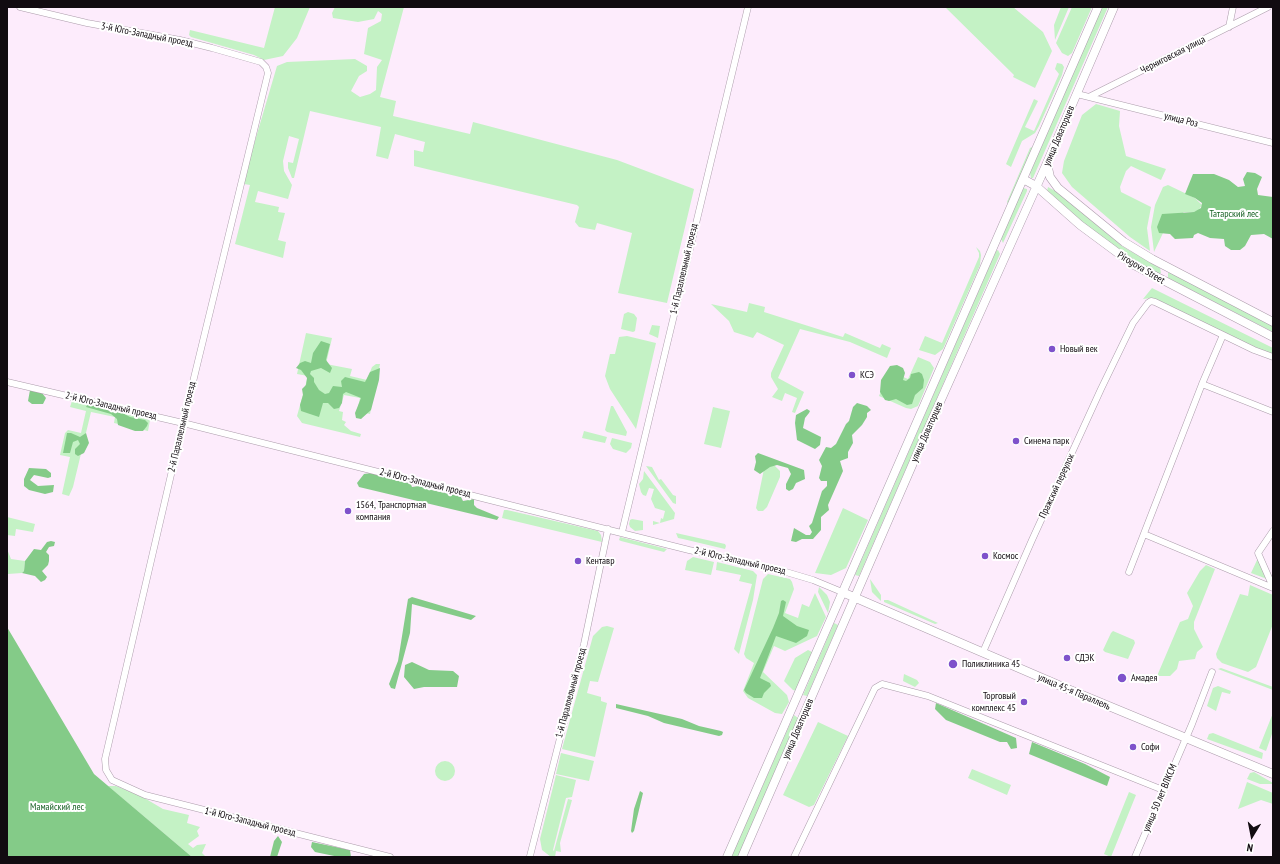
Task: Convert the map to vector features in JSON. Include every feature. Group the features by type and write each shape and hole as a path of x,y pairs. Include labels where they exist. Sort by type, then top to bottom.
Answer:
{"main road":[{"name":"улица Доваторцев","path":"727,857 988,254 1023,179 1098,7"},
{"name":"улица Доваторцев","path":"742,857 854,597 1047,163 1114,7"},
{"name":"Pirogova Street","path":"1047,163 1050,177 1058,188 1124,242 1166,266 1273,322"},
{"name":"Pirogova Street","path":"1023,179 1036,186 1109,248 1159,279 1273,337"},
{"path":"1159,279 1166,266"},
{"name":"улица 45-я Параллель","path":"842,592 1186,739 1273,774"}],"street":[{"name":"3-й Юго-Западный проезд","path":"20,7 87,23 180,40 212,48 261,62 266,67 268,73"},
{"name":"1-й Параллельный проезд","path":"622,532 748,7"},
{"path":"1229,27 1233,7"},
{"name":"Черниговская улица","path":"1089,97 1268,7"},
{"name":"2-й Параллельный проезд","path":"112,780 106,770 105,759 183,423 268,73"},
{"path":"1077,94 1089,97"},
{"name":"улица Роз","path":"1089,97 1273,143"},
{"name":"Пражский переулок","path":"983,652 1104,383 1133,323 1148,303 1151,301 1155,302 1223,335"},
{"path":"1129,572 1202,384 1223,335 1273,357"},
{"name":"2-й Юго-Западный проезд","path":"7,382 183,423 805,577 842,592"},
{"path":"1202,384 1273,412"},
{"name":"1-й Параллельный проезд","path":"532,857 584,644 608,529"},
{"path":"1273,531 1258,553 1273,588"},
{"path":"1144,534 1273,588"},
{"name":"улица 50 лет ВЛКСМ","path":"1135,857 1186,739 1212,672"},
{"path":"794,857 874,688 882,684 928,696 1163,790"},
{"name":"1-й Юго-Западный проезд","path":"112,780 145,795 390,857"}],"green space":[{"path":"275,7 310,7 297,38 283,56 264,60 254,55 191,37 189,35 190,30 264,48"},
{"path":"335,7 404,7 380,97 396,101 393,116 470,134 473,122 617,160 694,189 667,303 618,293 632,233 597,223 595,230 579,227 575,222 579,207 577,205 414,166 414,150 423,152 425,142 395,134 388,159 376,156 381,127 310,111 294,178 292,178 288,168 288,162 293,163 299,139 289,136 283,161 284,171 292,185 288,199 258,191 255,202 279,207 278,212 285,213 278,240 286,242 283,258 235,244 250,185 244,184 277,66 287,62 355,59 367,66 367,71 359,76 351,91 360,97 370,94 376,90 377,67 382,60 364,54 368,28 381,21 382,14 378,11 374,19 358,22 333,18 332,13"},
{"path":"945,7 1013,7 1043,32 1052,51 1035,88 1013,77 1014,75"},
{"path":"1061,7 1069,7 1055,40 1054,25"},
{"path":"1072,7 1092,7 1072,53 1068,56 1062,53 1056,43"},
{"path":"1102,7 1108,7 1033,178 1031,178 1030,173"},
{"path":"1057,63 1062,64 1064,67 1062,75 1039,126 1035,133 1022,141 1011,167 1006,164 1034,99 1038,101 1025,127 1034,131 1059,74 1055,69"},
{"path":"1096,104 1120,111 1119,126 1126,156 1166,169 1161,180 1131,166 1126,171 1120,187 1121,192 1151,207 1147,228 1150,251 1130,237 1072,187 1062,173 1064,161 1082,115"},
{"path":"1030,148 1033,148 1008,204 1007,202"},
{"name":"Татарский лес","path":"1247,172 1255,173 1262,177 1257,189 1258,195 1273,197 1273,239 1264,234 1251,235 1245,246 1240,250 1231,250 1225,246 1224,239 1210,238 1198,233 1194,235 1193,238 1175,239 1170,234 1159,233 1157,227 1162,214 1194,212 1201,208 1202,203 1185,194 1193,174 1214,174 1229,180 1238,187 1245,186 1243,179"},
{"path":"1168,185 1195,198 1202,205 1198,211 1184,212 1159,233 1163,233 1154,252 1151,227 1155,205 1163,187"},
{"path":"1048,187 1059,193 1122,246 1160,268 1161,273 1159,274 1133,261 1081,222 1047,191"},
{"path":"1023,188 1027,189 1027,191 1003,243 1001,239"},
{"path":"976,247 980,251 981,255 980,265 943,349 935,355 919,350 925,336 942,343 979,257"},
{"path":"998,250 1000,254 859,576 855,575 996,251"},
{"path":"1168,273 1171,273 1273,325 1273,332 1168,278"},
{"path":"1152,288 1273,348 1273,354 1253,347 1151,298 1143,299"},
{"path":"749,303 765,307 764,312 843,337 845,333 880,348 882,344 891,348 887,358 850,342 800,329 778,378 804,392 795,413 792,412 797,398 785,393 782,401 772,397 778,389 771,377 771,373 784,345 757,332 753,338 734,332 729,321 711,304 747,312"},
{"path":"628,312 634,314 637,318 635,331 633,332 621,329 624,314"},
{"path":"652,325 660,326 658,338 649,334"},
{"path":"306,333 332,338 326,364 352,369 350,376 367,380 372,367 376,364 380,364 370,414 357,411 360,398 344,395 339,411 343,412 342,420 346,422 344,425 351,431 361,434 360,437 302,423 297,416 308,376 297,374"},
{"path":"627,336 656,343 636,429 610,389 605,376 610,354 615,354 619,337"},
{"path":"321,341 330,344 326,360 332,368 330,373 321,368 311,371 310,374 314,378 314,382 319,390 325,394 329,393 333,386 342,387 341,381 345,377 365,382 370,372 380,368 379,380 371,410 361,419 356,418 355,413 361,398 346,392 343,394 342,403 339,408 334,409 328,403 323,403 319,417 301,411 300,405 303,395 302,389 306,385 307,378 301,370 296,368 300,363 305,361 311,363 313,353"},
{"path":"918,357 930,362 934,368 918,406 911,409 906,408 879,396 889,371 908,379"},
{"path":"897,365 903,368 905,373 903,380 906,381 910,378 911,374 919,372 922,374 924,380 923,388 915,395 912,404 907,405 896,399 889,401 885,400 880,392 881,380 890,366"},
{"path":"30,390 42,393 46,398 43,404 32,404 28,401"},
{"path":"72,401 150,420 148,431 114,423 115,417 91,412 73,487 69,496 62,494 70,457 60,455 65,433 68,430 81,433 86,411 70,407"},
{"path":"88,403 115,409 130,417 145,420 148,423 147,426 143,431 135,431 118,425 117,419 111,414 86,407"},
{"path":"857,403 867,406 871,410 867,413 867,417 862,425 852,435 853,443 848,452 848,458 840,461 843,471 828,505 829,510 821,517 821,530 813,539 802,539 796,542 791,541 794,528 806,535 810,535 812,532 809,526 812,523 822,491 827,486 827,481 821,481 819,478 822,466 819,460 826,447 831,448 836,444 849,421 853,407"},
{"path":"611,406 613,406 627,432 626,436 607,432 605,430"},
{"path":"713,407 730,411 721,448 704,444"},
{"path":"807,409 810,411 805,418 803,428 821,437 820,445 815,449 797,440 795,423 796,415"},
{"path":"584,431 607,437 605,443 582,438"},
{"path":"67,433 80,437 86,433 89,443 84,453 78,456 75,454 75,449 80,444 78,440 73,442 70,453 63,453"},
{"path":"612,438 632,443 631,448 626,453 613,449 610,444"},
{"path":"758,453 804,470 805,479 796,483 793,489 789,491 786,489 786,484 791,474 788,468 777,465 770,467 760,474 754,470 756,462 755,456"},
{"path":"773,464 780,471 780,477 767,507 763,511 758,511 756,508 764,469"},
{"path":"646,466 652,467 659,480 661,479 673,495 676,496 676,504 673,503"},
{"path":"29,468 46,469 51,473 51,477 48,478 34,475 30,480 38,486 54,485 53,492 45,494 29,490 24,486 24,479"},
{"path":"644,471 675,513 674,519 660,523 661,518 663,519 665,511 655,508 651,499 654,489 649,488 646,496 641,492 639,484 643,479"},
{"path":"371,473 410,482 412,487 419,486 461,497 463,501 474,499 474,505 477,508 499,517 497,520 359,487 357,483 364,474"},
{"path":"843,508 868,520 846,568 831,575 815,573"},
{"path":"504,510 598,531 601,535 602,542 502,518"},
{"path":"7,517 35,524 33,532 16,529 15,536 7,535"},
{"path":"630,520 643,521 643,530 635,531 630,527"},
{"path":"653,521 660,523 653,525"},
{"path":"676,533 725,544 726,546 725,549 678,538"},
{"path":"620,537 667,549 664,552 621,541 619,540"},
{"path":"47,542 55,542 54,546 49,547 46,552 49,555 49,561 48,565 42,571 47,577 45,580 41,582 35,576 22,573 24,571 25,561 34,549 41,550"},
{"path":"7,549 11,559 25,561 24,571 22,573 8,574"},
{"path":"693,557 714,562 711,575 685,570 687,561"},
{"path":"1258,558 1267,579 1251,573"},
{"path":"717,562 753,571 757,575 753,600 739,654 734,649 752,584 739,581 741,575 716,570"},
{"path":"1206,565 1215,569 1194,622 1194,629 1203,647 1197,652 1195,659 1179,661 1177,669 1170,676 1157,676 1180,622 1188,619 1193,606 1187,593 1200,571"},
{"path":"768,574 790,579 792,582 794,589 785,613 798,618 802,604 809,607 815,593 826,617 817,636 785,651 774,646 763,672 787,695 789,702 782,714 775,713 748,698 743,691 754,663 746,658 744,654 763,579"},
{"path":"870,579 881,595 881,601 872,592"},
{"path":"1250,585 1273,595 1273,624 1256,667 1248,672 1222,663 1217,658 1216,654 1240,594 1248,596"},
{"path":"819,587 827,595 830,602 828,613 818,592"},
{"path":"412,597 476,616 471,620 412,604 410,633 395,689 391,688 389,684 398,661 408,599"},
{"path":"783,600 786,602 783,616 797,626 809,630 807,636 796,643 776,636 760,678 770,683 771,686 764,693 762,698 754,698 744,690 773,628 779,613 781,601"},
{"path":"884,600 888,600 938,623 935,624 884,602"},
{"path":"834,623 838,625 807,696 803,695"},
{"path":"607,626 614,628 598,682 590,681 587,693 601,697 601,701 607,703 595,757 562,749 593,636 602,627"},
{"name":"Мамайский лес","path":"7,627 94,774 192,857 7,857"},
{"path":"1113,631 1134,640 1135,643 1128,659 1105,652 1103,650"},
{"path":"808,650 812,652 796,691 793,690 784,681 795,658"},
{"path":"412,662 429,670 453,671 459,676 457,687 424,687 414,689 404,677 405,665"},
{"path":"1221,668 1273,687 1273,690 1218,669"},
{"path":"904,674 917,680 919,683 915,687 903,681"},
{"path":"1218,686 1231,691 1230,694 1222,692 1216,711 1207,706 1213,688"},
{"path":"936,703 1016,738 1017,748 1011,749 1007,742 1000,742 946,720 935,709"},
{"path":"616,704 682,719 699,726 723,732 722,735 719,736 664,723 648,716 616,708"},
{"path":"1273,713 1273,731 1266,751 1259,748"},
{"path":"794,715 798,718 738,857 731,857"},
{"path":"818,722 848,736 814,805 809,807 783,795"},
{"path":"1213,733 1263,753 1262,759 1207,739 1209,734"},
{"path":"1032,742 1085,764 1110,777 1107,786 1029,754"},
{"path":"561,753 594,761 589,781 556,774"},
{"path":"445,761 452,764 455,771 452,778 445,781 438,778 435,771 438,764"},
{"path":"972,769 1011,785 1007,795 968,778"},
{"path":"1254,772 1273,784 1260,784 1247,779 1250,773"},
{"path":"556,775 576,780 572,797 566,798 553,850 554,851 568,799 572,800 560,843 561,852 556,851 555,857 551,857 542,850 540,839"},
{"path":"1247,782 1273,793 1273,804 1261,800 1238,809"},
{"path":"108,786 116,786 141,796 163,809 189,815 187,823 200,827 197,831 199,836 188,844 193,848 197,845 206,844 202,853 206,857 192,857"},
{"path":"640,791 643,793 634,831 632,833 634,809"},
{"path":"1129,792 1136,795 1111,857 1104,854"},
{"path":"278,836 282,842 277,857 270,857 274,841"},
{"path":"312,842 350,850 351,857 339,857 315,852 311,847"}],"place":[{"name":"Новый век","path":"1052,349"},
{"name":"КСЭ","path":"852,375"},
{"name":"Синема парк","path":"1016,441"},
{"name":"1564, Транспортная компания","path":"348,511"},
{"name":"Космос","path":"985,556"},
{"name":"Кентавр","path":"578,561"},
{"name":"СДЭК","path":"1067,658"},
{"name":"Поликлиника 45","path":"953,664"},
{"name":"Амадея","path":"1122,678"},
{"name":"Торговый комплекс 45","path":"1024,702"},
{"name":"Софи","path":"1133,747"}]}
